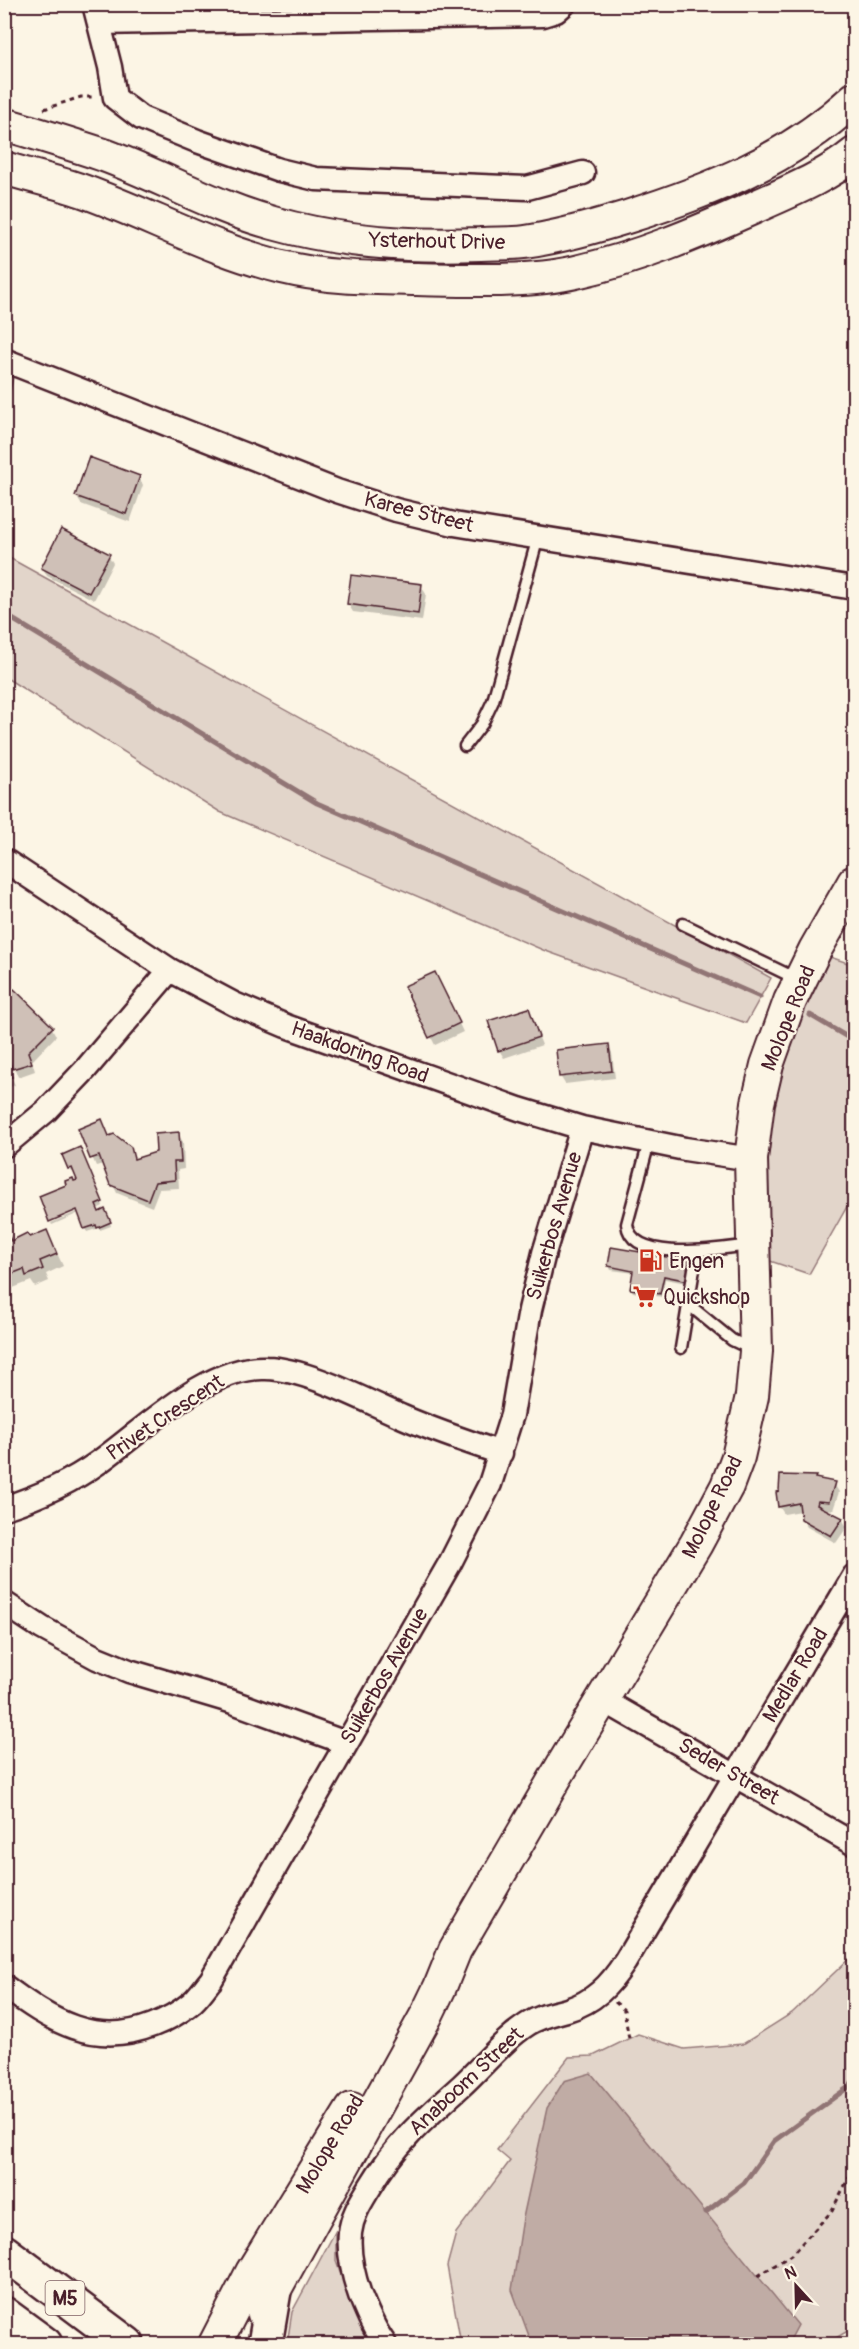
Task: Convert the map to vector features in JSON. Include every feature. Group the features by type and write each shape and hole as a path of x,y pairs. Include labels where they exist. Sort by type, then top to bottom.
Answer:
{"main road":[{"name":"M5","path":"4,2252 127,2344"},
{"path":"265,2344 274,2291"},
{"name":"M5","path":"4,2314 45,2344"}],"street":[{"path":"564,4 556,11 543,15 96,14 110,67 115,98 141,118 279,170 316,179 527,188 583,173"},
{"name":"Ysterhout Drive","path":"4,124 105,156 191,193 273,223 357,240 417,245 525,242 592,227 690,197 765,162 826,124 855,99"},
{"path":"826,124 853,158"},
{"name":"Ysterhout Drive","path":"4,168 83,191 235,254 283,268 332,275 464,280 574,272 634,255 690,235 771,199 853,158"},
{"name":"Karee Street","path":"4,360 347,494 396,510 454,524 855,588"},
{"name":"Haakdoring Road","path":"4,860 170,970 234,1004 286,1026 519,1109 582,1128 648,1142 751,1159"},
{"name":"Molope Road","path":"251,2344 274,2291 426,2016 455,1950 670,1588 727,1486 746,1429 756,1351 751,1159 758,1103 767,1065 790,1001 855,882"},
{"path":"4,1146 46,1111 85,1070 170,970"},
{"name":"Suikerbos Avenue","path":"4,1986 52,2019 81,2030 105,2034 136,2031 168,2019 190,2004 211,1980 476,1516 501,1453 518,1389 530,1310 541,1264 582,1128"},
{"name":"Privet Crescent","path":"4,1508 53,1489 76,1477 189,1395 213,1381 249,1368 268,1367 300,1374 426,1427 501,1453"},
{"name":"Medlar Road","path":"736,1775 855,1576"},
{"path":"4,1603 42,1628 97,1658 129,1671 230,1701 346,1743"},
{"name":"Seder Street","path":"603,1700 855,1844"},
{"name":"Anaboom Street","path":"385,2344 366,2310 354,2277 350,2249 350,2232 354,2215 379,2171 420,2121 518,2032 540,2018 580,2005 603,1991 625,1962 736,1775"},
{"name":"Molope Road","path":"215,2344 252,2272 352,2110 417,1995 430,1976 455,1950"}],"lane":[{"path":"465,746 482,724 493,701 538,537"},
{"path":"683,924 800,981"},
{"path":"648,1142 627,1224 633,1239 640,1244 670,1250 697,1251 754,1245"},
{"path":"681,1348 697,1251"},
{"path":"688,1304 732,1340 756,1351"}],"path":[{"path":"35,110 50,108 81,97 115,98"},
{"path":"603,1991 624,2010 629,2038"},
{"path":"758,2276 791,2255 823,2221 831,2212 855,2168"}],"shaded area":[{"path":"4,376 13,377 5,416"},
{"path":"4,555 771,978 746,1023 543,950 220,812 4,677"},
{"path":"827,956 854,965 854,1194 809,1274 767,1260 764,1164 774,1076"},
{"path":"854,1954 854,2293 851,2329 826,2344 461,2344 447,2266 456,2233 510,2161 497,2150 569,2057 593,2056 638,2034 684,2049 743,2044 792,2013"},
{"path":"591,2073 798,2325 788,2344 532,2344 512,2290 523,2218 547,2108 564,2081"},
{"path":"336,2230 336,2261 356,2317 374,2344 287,2344 292,2312"}],"building":[{"path":"89,457 140,476 126,514 75,496"},
{"path":"61,529 110,554 89,593 41,568"},
{"path":"351,575 422,584 418,614 347,604"},
{"path":"435,972 460,1023 429,1038 404,986"},
{"path":"14,989 53,1027 28,1052 32,1063 12,1069 4,1045 4,998"},
{"path":"529,1008 539,1037 498,1051 488,1021"},
{"path":"609,1044 612,1071 559,1077 556,1050"},
{"path":"4,1060 12,1077 4,1080"},
{"path":"102,1119 109,1136 114,1134 131,1147 134,1159 156,1152 155,1134 179,1132 181,1162 174,1162 175,1180 155,1182 148,1200 110,1185 99,1156 90,1159 78,1129"},
{"path":"80,1147 103,1202 96,1205 99,1212 105,1209 111,1222 97,1228 96,1225 84,1229 77,1210 49,1222 39,1196 66,1185 65,1181 73,1178 74,1181 77,1180 72,1168 68,1169 62,1155"},
{"path":"4,1225 11,1241 27,1233 30,1237 47,1230 57,1254 40,1261 43,1269 26,1276 24,1269 4,1277"},
{"path":"611,1247 693,1261 689,1281 664,1276 660,1294 630,1289 633,1271 608,1266"},
{"path":"780,1475 816,1476 815,1478 835,1482 829,1502 818,1501 817,1505 843,1518 831,1536 801,1519 799,1503 778,1507 776,1492 779,1491"}],"waterway":[{"path":"4,614 317,803 760,997"},
{"path":"810,1015 854,1041"},
{"path":"706,2212 744,2183 774,2141 850,2086 854,2079"}],"place":[{"name":"Engen","path":"651,1261"},
{"name":"Quickshop","path":"645,1297"}]}
